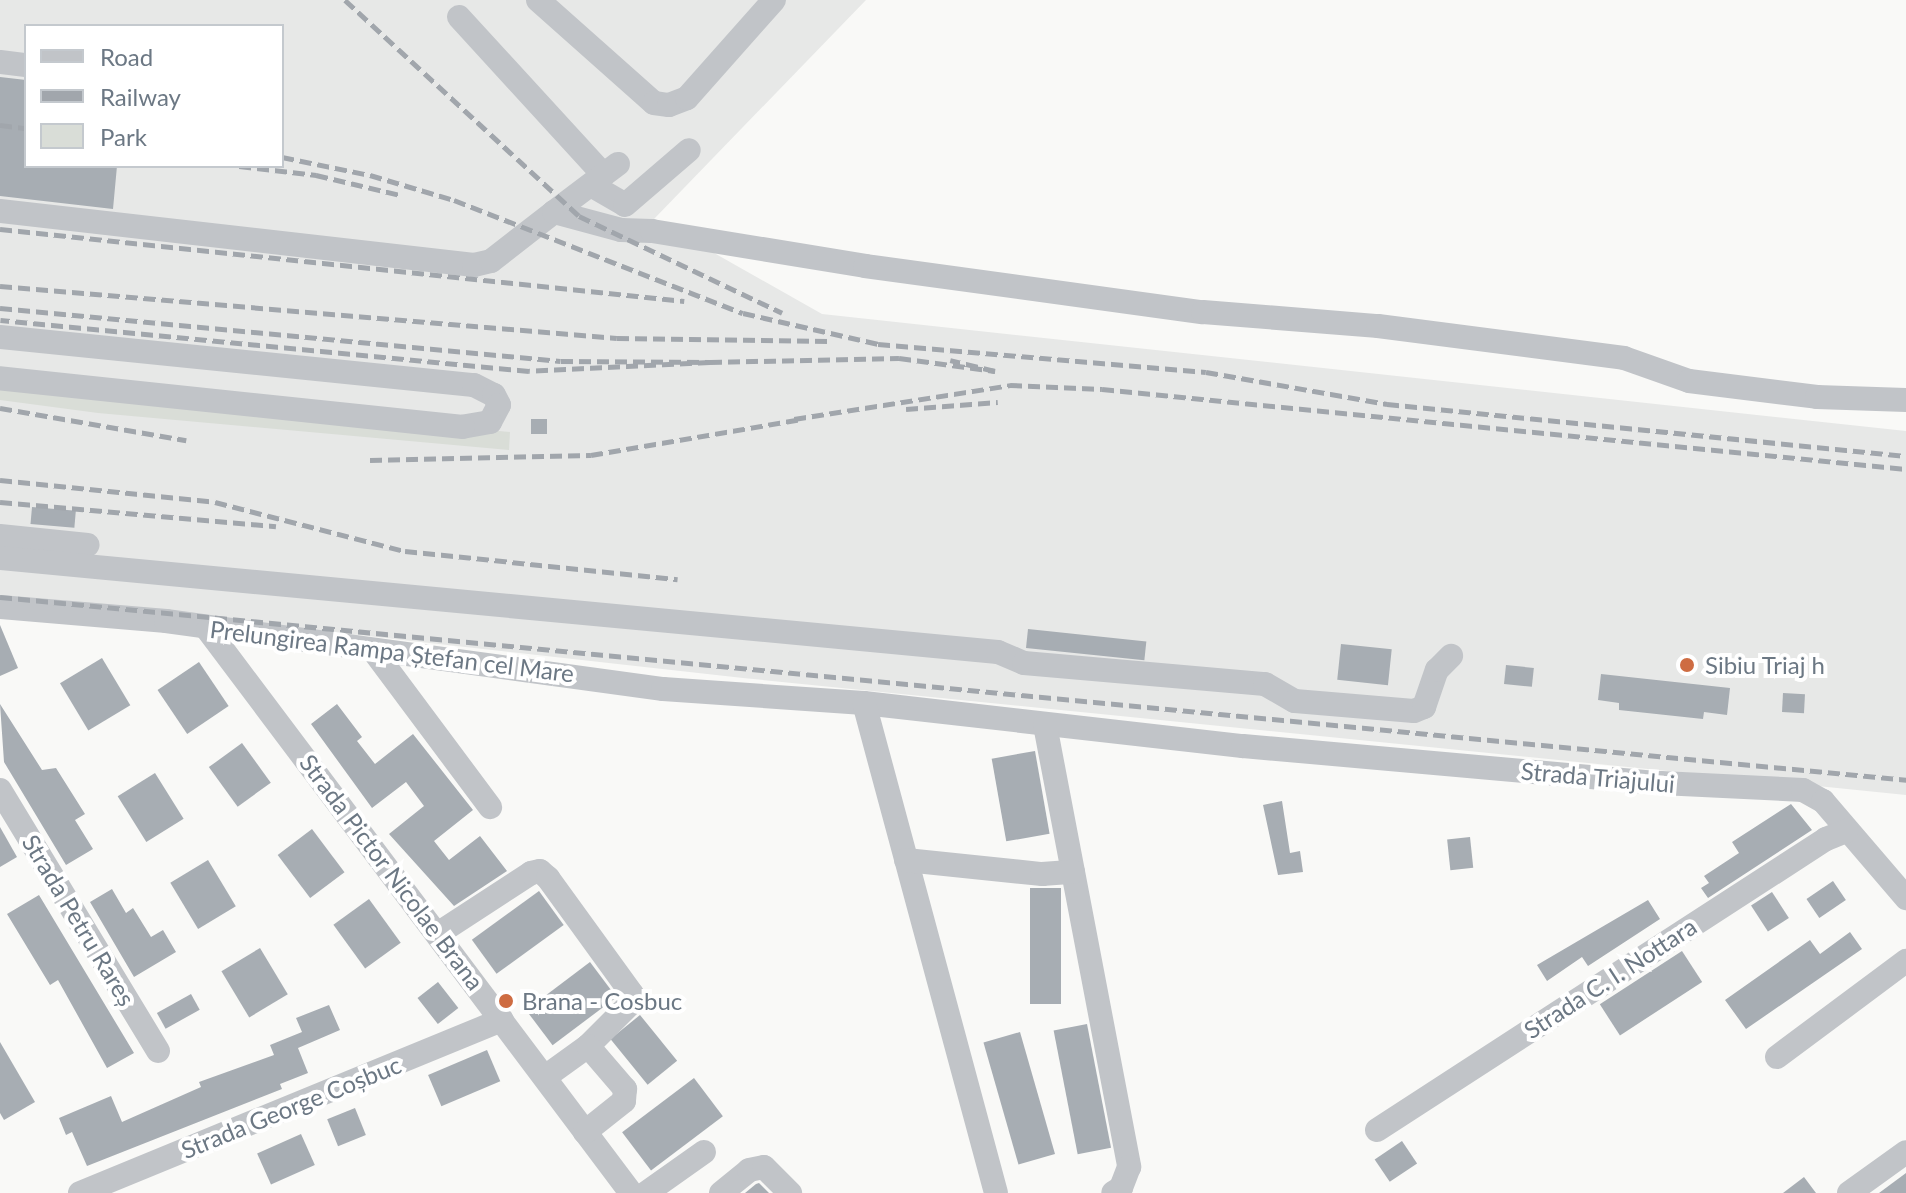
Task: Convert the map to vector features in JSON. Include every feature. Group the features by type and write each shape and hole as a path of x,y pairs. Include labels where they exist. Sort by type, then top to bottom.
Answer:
{"street":[{"path":"538,0 654,103 669,105 687,98 774,0"},
{"path":"459,17 604,175 625,205 689,150"},
{"path":"0,62 24,65"},
{"path":"0,211 474,265 491,261 604,175"},
{"path":"554,212 621,230 652,231 865,266 1203,312 1378,326 1624,358 1689,381 1817,397 1906,400"},
{"path":"0,337 474,385 494,395 499,405 490,422 463,427 0,378"},
{"path":"0,536 88,545"},
{"path":"0,558 998,652 1024,663 1265,684 1295,701 1414,711 1424,707 1437,670 1451,656"},
{"name":"Prelungirea Rampa Ștefan cel Mare","path":"0,607 166,621 208,630 663,689 864,703 1045,725"},
{"name":"Strada Pictor Nicolae Brana","path":"208,630 439,933 631,1193"},
{"path":"373,650 490,807"},
{"path":"864,703 996,1193"},
{"path":"1045,725 1129,1167 1121,1188 1113,1193"},
{"name":"Strada Triajului","path":"1045,725 1661,783 1803,790 1823,801 1906,898"},
{"name":"Strada Petru Rareș","path":"0,790 158,1051"},
{"name":"Strada C. I. Nottara","path":"1377,1130 1826,839 1846,831"},
{"path":"906,860 1042,874 1073,872"},
{"path":"439,933 531,873 540,871 548,878 632,994 629,1005 588,1046 545,1077"},
{"path":"1777,1057 1906,961"},
{"name":"Strada George Coșbuc","path":"80,1193 502,1020"},
{"path":"585,1132 626,1095 588,1046"},
{"path":"646,1193 704,1152"},
{"path":"1849,1193 1906,1152"},
{"path":"721,1193 749,1170 764,1167 790,1193"}],"shaded area":[{"path":"0,0 866,0 654,219 822,314 1906,431 1906,795 743,678 0,595"}],"green space":[{"path":"0,387 510,432 509,450 98,413 0,400"}],"building":[{"path":"0,77 24,80 24,168 117,168 113,209 0,196"},
{"path":"531,419 547,419 547,434 531,434"},
{"path":"32,507 76,511 74,528 31,524"},
{"path":"0,625 18,668 0,676"},
{"path":"1028,629 1146,641 1144,660 1026,648"},
{"path":"1341,644 1392,649 1388,685 1337,680"},
{"path":"102,658 130,705 88,730 60,683"},
{"path":"199,662 229,706 187,734 158,690"},
{"path":"1506,665 1534,668 1532,687 1504,684"},
{"path":"1601,674 1730,688 1727,715 1704,712 1703,719 1619,710 1619,703 1598,700"},
{"path":"1783,693 1805,694 1804,713 1782,712"},
{"path":"0,704 42,770 56,768 85,814 75,820 93,849 66,865 4,762"},
{"path":"337,704 362,737 357,741 375,764 413,734 473,810 434,841 449,860 480,836 507,871 454,906 389,834 424,806 406,782 372,808 311,724"},
{"path":"242,743 271,783 238,807 209,767"},
{"path":"1035,751 1050,834 1006,841 992,759"},
{"path":"155,773 184,819 146,842 118,796"},
{"path":"1282,801 1290,853 1300,851 1303,872 1278,875 1263,805"},
{"path":"1791,804 1812,830 1708,898 1701,888 1709,883 1704,876 1739,853 1732,842"},
{"path":"0,827 17,857 0,867"},
{"path":"312,829 344,872 310,898 278,855"},
{"path":"1470,837 1473,868 1450,870 1447,839"},
{"path":"208,860 236,906 198,929 170,883"},
{"path":"1833,881 1846,900 1819,918 1806,899"},
{"path":"1030,888 1061,888 1061,1004 1030,1004"},
{"path":"112,889 126,913 133,908 151,937 163,930 176,952 134,977 90,902"},
{"path":"539,891 564,925 497,974 472,940"},
{"path":"1772,892 1789,918 1768,932 1751,906"},
{"path":"39,895 134,1053 107,1068 58,980 50,985 7,914"},
{"path":"369,899 401,943 365,969 333,925"},
{"path":"1648,900 1660,919 1588,966 1582,957 1547,981 1537,965"},
{"path":"1850,932 1862,949 1746,1029 1725,1000 1810,940 1820,954"},
{"path":"260,948 288,994 249,1017 221,971"},
{"path":"1682,951 1702,982 1620,1035 1600,1004"},
{"path":"590,962 616,997 553,1045 526,1010"},
{"path":"438,982 458,1008 438,1024 418,998"},
{"path":"191,994 200,1010 166,1029 157,1013"},
{"path":"329,1005 340,1030 298,1048 308,1073 280,1084 282,1089 87,1166 72,1132 66,1135 59,1118 111,1096 122,1122 201,1087 199,1082 274,1055 270,1045 302,1032 296,1018"},
{"path":"640,1015 677,1061 648,1085 610,1039"},
{"path":"1087,1024 1111,1148 1078,1154 1054,1030"},
{"path":"1020,1032 1055,1154 1018,1165 983,1042"},
{"path":"0,1042 35,1102 4,1120 0,1113"},
{"path":"487,1050 500,1081 441,1106 428,1075"},
{"path":"694,1078 723,1116 651,1170 622,1132"},
{"path":"355,1108 366,1135 338,1146 327,1119"},
{"path":"301,1134 315,1165 271,1185 257,1154"},
{"path":"1402,1141 1417,1163 1390,1182 1375,1159"},
{"path":"1906,1173 1906,1193 1879,1193"},
{"path":"1804,1177 1816,1193 1783,1193"},
{"path":"759,1183 769,1193 745,1193 756,1184"}],"railway":[{"path":"345,0 579,216 782,313"},
{"path":"0,125 24,128"},
{"path":"284,157 370,175 454,200 743,313 878,344 1206,372 1387,404 1906,456"},
{"path":"256,168 316,175 400,195"},
{"path":"0,229 684,301"},
{"path":"0,286 617,338 828,341"},
{"path":"0,308 561,361 710,362 529,371 0,320"},
{"path":"710,362 899,358 995,371 950,360"},
{"path":"794,419 1010,385 1102,389 1906,469"},
{"path":"906,409 998,402"},
{"path":"0,408 186,440"},
{"path":"370,460 591,455 802,419"},
{"path":"0,480 215,502 405,551 678,579"},
{"path":"0,502 276,526"},
{"path":"0,597 1906,780"}],"place":[{"name":"Sibiu Triaj h","path":"1687,665"},
{"name":"Brana - Cosbuc","path":"506,1001"}]}
